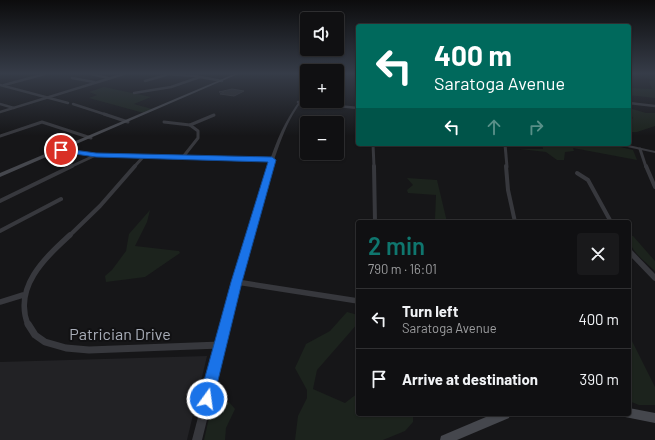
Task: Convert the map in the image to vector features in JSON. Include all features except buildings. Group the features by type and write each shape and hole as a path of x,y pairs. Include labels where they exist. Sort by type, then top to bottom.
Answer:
{"main road":[{"path":"2,173 90,138 191,95"},
{"path":"631,413 655,419"},
{"path":"445,440 500,416"}],"street":[{"path":"37,95 68,103"},
{"path":"0,112 56,95"},
{"path":"197,440 220,345 272,160 291,114 298,102 356,108"},
{"path":"631,103 655,106"},
{"path":"0,104 14,108"},
{"path":"73,104 128,122"},
{"path":"190,126 214,115"},
{"path":"0,136 42,122 90,138"},
{"path":"164,122 190,126 198,131 198,138 182,157"},
{"path":"373,146 375,220"},
{"path":"505,146 508,190 516,220"},
{"path":"627,146 655,152"},
{"path":"640,149 650,178 655,187"},
{"path":"61,150 96,155 272,160"},
{"path":"0,201 96,155"},
{"path":"0,302 23,295 39,267 70,233 107,198 144,156"},
{"path":"577,173 588,180 610,220"},
{"path":"0,231 61,199"},
{"path":"631,253 655,278"},
{"path":"237,282 356,301"},
{"name":"Patrician Drive","path":"23,295 24,315 27,325 45,342 68,348 89,350 220,345"}],"shaded area":[{"path":"96,95 139,95 151,97 134,104 152,109 144,113 89,98 97,95"},
{"path":"631,95 631,95 655,95 655,98"},
{"path":"631,109 646,113 655,113 655,126 637,132 631,132 631,120 633,118 631,116"},
{"path":"542,146 616,146 633,150 637,160 573,148 574,151 565,152 564,160 557,160 546,152 520,149 543,149"},
{"path":"407,178 437,180 447,220 435,219 436,195 408,193 407,190 413,185"},
{"path":"150,210 147,222 135,246 179,251 180,253 145,277 106,282 105,276 112,270 126,251 129,234"},
{"path":"631,236 633,236 655,261 655,271 642,259 632,246"},
{"path":"347,312 356,314 356,325 317,370 313,389 345,403 356,395 356,416 413,416 413,422 405,431 383,440 295,440 298,416 307,398 307,390 295,368 306,344 330,331"},
{"path":"631,339 655,387 655,405 639,405 631,402"},
{"path":"207,356 187,440 0,440 0,362"},
{"path":"229,402 235,409 226,428 225,440 204,440 212,405"}],"route":[{"path":"61,150 96,155 272,160 237,282 207,399"}]}
